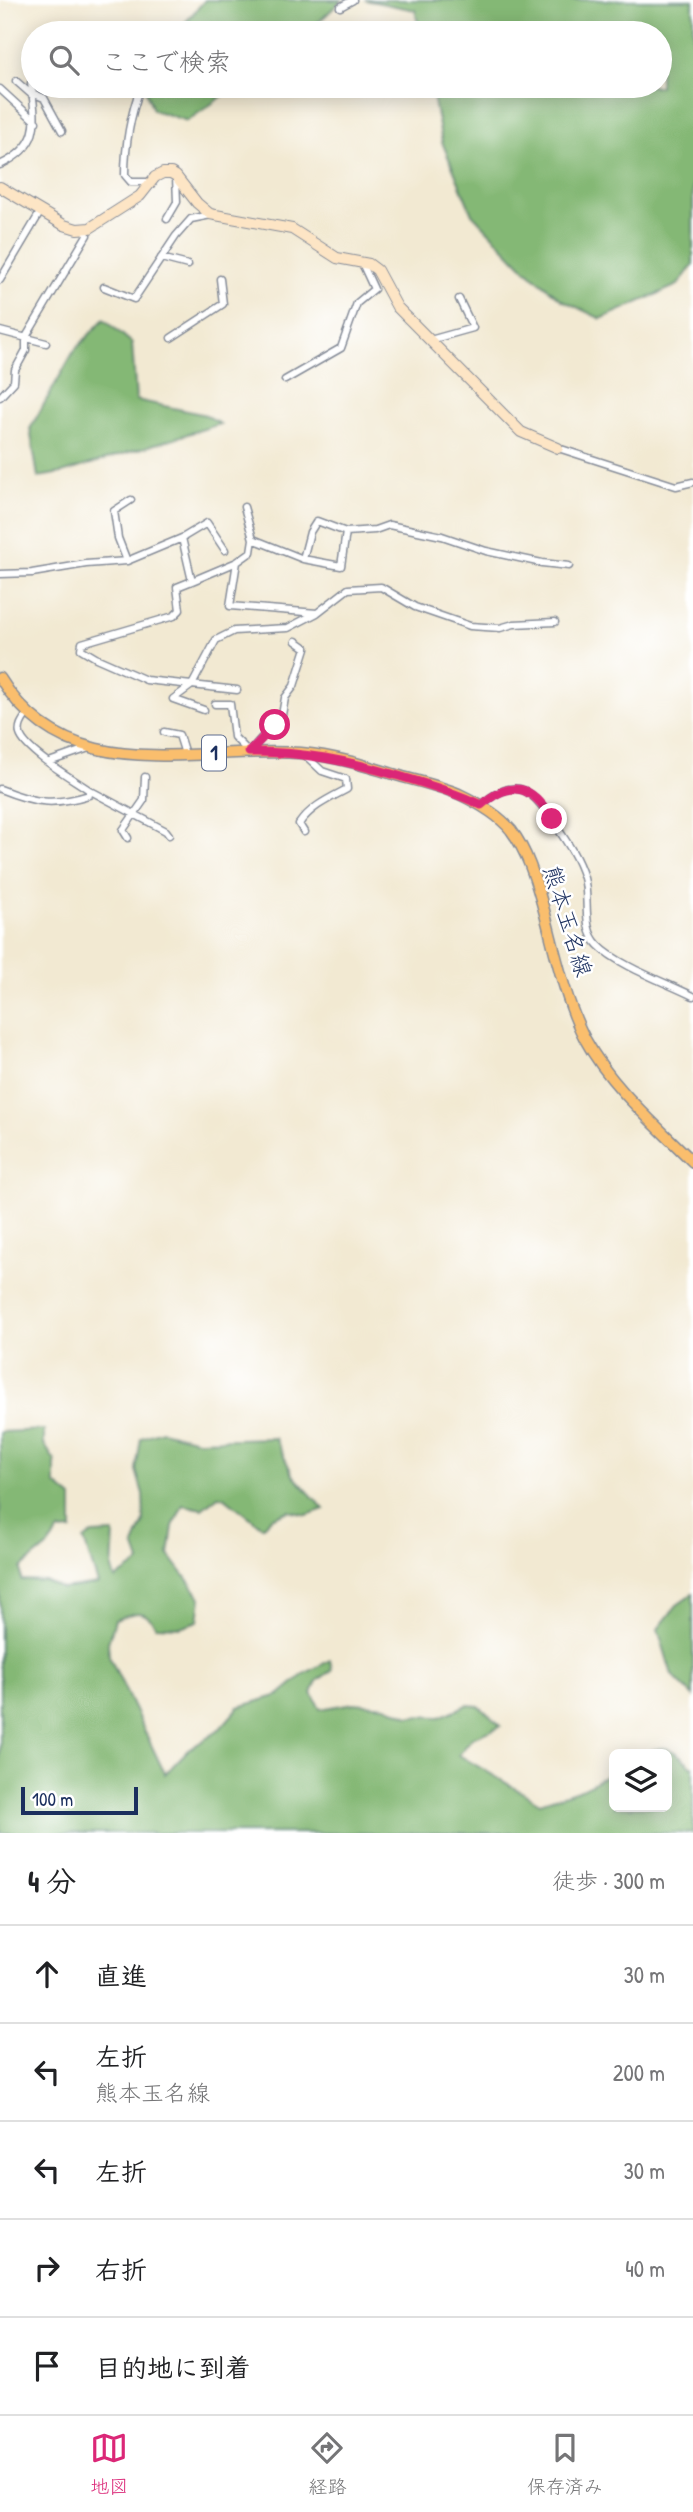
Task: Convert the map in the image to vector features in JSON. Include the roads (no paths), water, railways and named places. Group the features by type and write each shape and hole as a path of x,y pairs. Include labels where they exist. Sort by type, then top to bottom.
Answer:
{"main road":[{"name":"熊本玉名線","path":"0,678 27,714 42,726 89,748 124,754 303,753 365,766 450,791 481,805 511,830 526,856 584,1038 608,1075 693,1162"}],"street":[{"path":"340,7 353,0"},
{"path":"16,81 21,85"},
{"path":"0,89 36,122"},
{"path":"0,166 13,159 29,143 36,122 33,98"},
{"path":"44,98 62,131"},
{"path":"136,98 131,112 125,150 125,175 131,182 151,182"},
{"path":"0,187 64,225 85,228 99,224 140,196 151,182 163,173 176,176 197,204 213,214 292,229 337,258 361,261 377,270 397,307 521,432 558,448 676,486 693,482"},
{"path":"167,219 177,202 176,176"},
{"path":"0,280 41,211"},
{"path":"104,287 134,299 191,219 213,214"},
{"path":"0,397 14,382 15,370 26,350 26,337 87,235 85,228"},
{"path":"161,258 188,265"},
{"path":"285,380 341,348 357,303 374,289 361,261"},
{"path":"171,338 223,304 220,279"},
{"path":"430,341 473,328 459,299"},
{"path":"0,331 46,343"},
{"path":"127,561 118,538 114,511 131,500"},
{"path":"237,690 146,680 81,649 82,643 174,616 180,610 177,587 237,562 251,552 253,540 244,507"},
{"path":"303,559 310,532 317,521 346,531 375,530 389,525 442,536 486,551 569,566"},
{"path":"0,574 32,573 86,564 127,561 182,538 207,523 225,550"},
{"path":"253,540 303,559 341,566 346,531"},
{"path":"182,538 192,581"},
{"path":"237,562 230,606 317,613"},
{"path":"204,710 173,699 192,685 216,640 234,631 288,628 317,613 348,589 381,587 415,607 471,626 500,628 514,624 555,622"},
{"path":"215,704 230,704 234,737 249,752 282,715 285,698 294,685 306,648 296,641"},
{"path":"27,714 20,725 20,735 28,747 89,790 169,835"},
{"path":"164,732 179,735 185,754"},
{"path":"50,762 89,748"},
{"path":"303,753 322,771 346,779 347,789 326,800 303,818 299,824 304,831"},
{"path":"128,838 123,830 144,800 145,777"},
{"path":"481,805 503,789 514,788 533,795 544,805 576,856 586,886 588,923 597,945 620,960 693,996"},
{"path":"0,789 46,803 89,795 89,790"}]}
